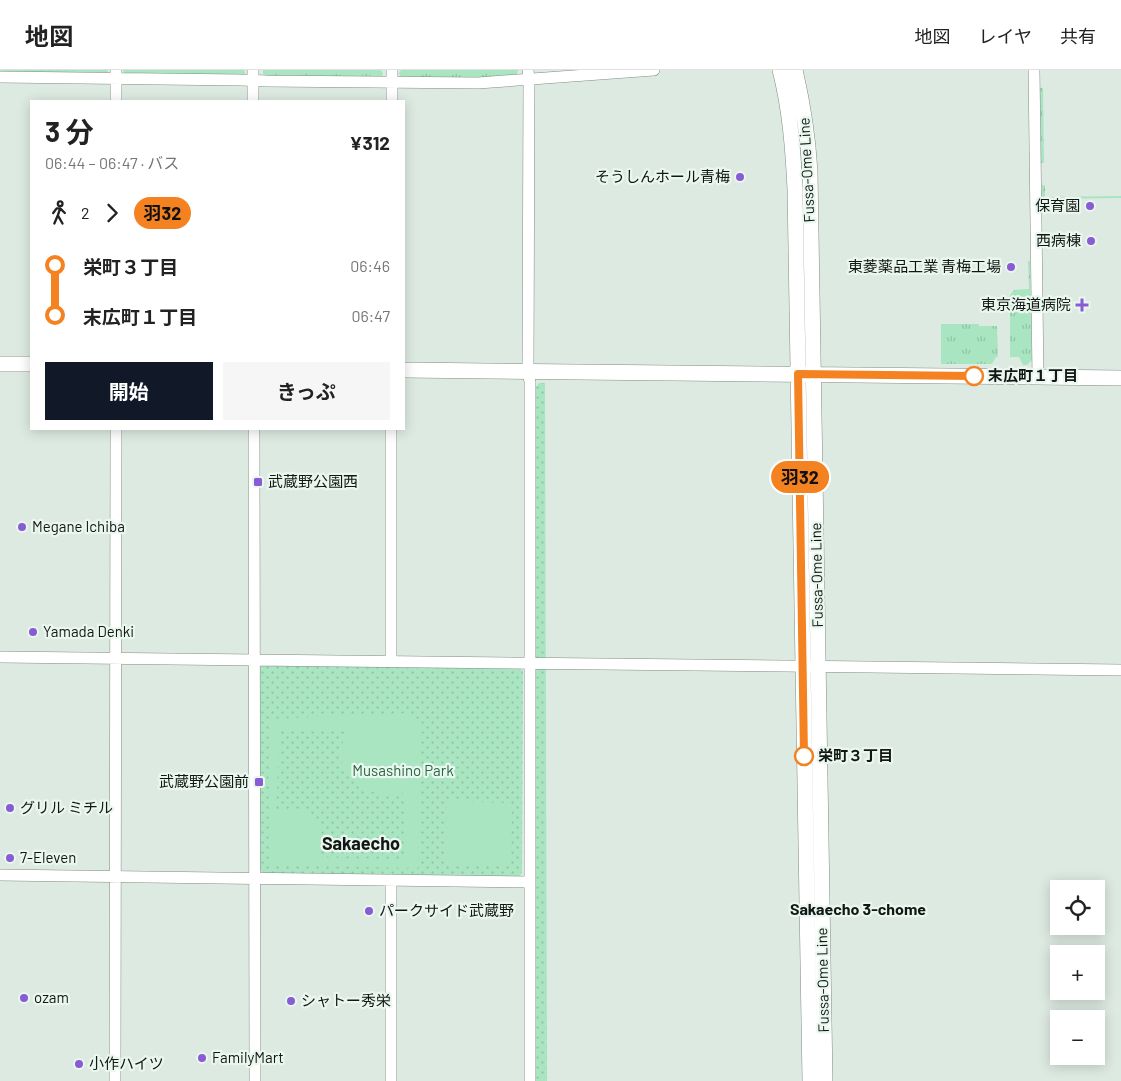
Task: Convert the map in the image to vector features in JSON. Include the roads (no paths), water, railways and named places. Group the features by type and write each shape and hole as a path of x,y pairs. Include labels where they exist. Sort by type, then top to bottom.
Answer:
{"main road":[{"name":"Fussa-Ome Line","path":"780,70 802,173"},
{"name":"Fussa-Ome Line","path":"795,70 807,138 802,173 806,374 816,520 810,667 810,1081"},
{"path":"0,364 30,364"},
{"path":"405,370 1121,378"},
{"name":"Fussa-Ome Line","path":"806,374 800,520 810,667 825,1081"},
{"path":"800,520 816,520"}],"street":[{"path":"392,70 392,100"},
{"path":"0,77 116,74 253,75 392,83 478,83 529,75 654,70"},
{"path":"1034,70 1038,377"},
{"path":"116,74 116,100"},
{"path":"253,75 253,100"},
{"path":"529,75 530,1081"},
{"path":"115,1081 116,430"},
{"path":"254,430 255,1081"},
{"path":"391,430 391,661"},
{"path":"0,657 1121,670"},
{"path":"0,875 530,882"},
{"path":"391,880 391,1081"}],"place":[{"name":"そうしんホール青梅","path":"740,177"},
{"name":"保育園","path":"1090,206"},
{"name":"西病棟","path":"1091,241"},
{"name":"東菱薬品工業 青梅工場","path":"1011,267"},
{"name":"東京海道病院","path":"1082,305"},
{"name":"末広町１丁目","path":"974,376"},
{"name":"武蔵野公園西","path":"258,482"},
{"name":"Megane Ichiba","path":"22,527"},
{"name":"Yamada Denki","path":"33,632"},
{"name":"栄町３丁目","path":"804,756"},
{"name":"武蔵野公園前","path":"259,782"},
{"name":"グリル ミチル","path":"10,808"},
{"name":"7-Eleven","path":"10,858"},
{"name":"パークサイド武蔵野","path":"369,911"},
{"name":"ozam","path":"24,998"},
{"name":"シャトー秀栄","path":"291,1001"},
{"name":"FamilyMart","path":"202,1058"},
{"name":"小作ハイツ","path":"79,1064"}],"district":[{"name":"Sakaecho","path":"361,844"},
{"name":"Sakaecho 3-chome","path":"858,909"}],"park label":[{"name":"Musashino Park","path":"403,771"}]}
